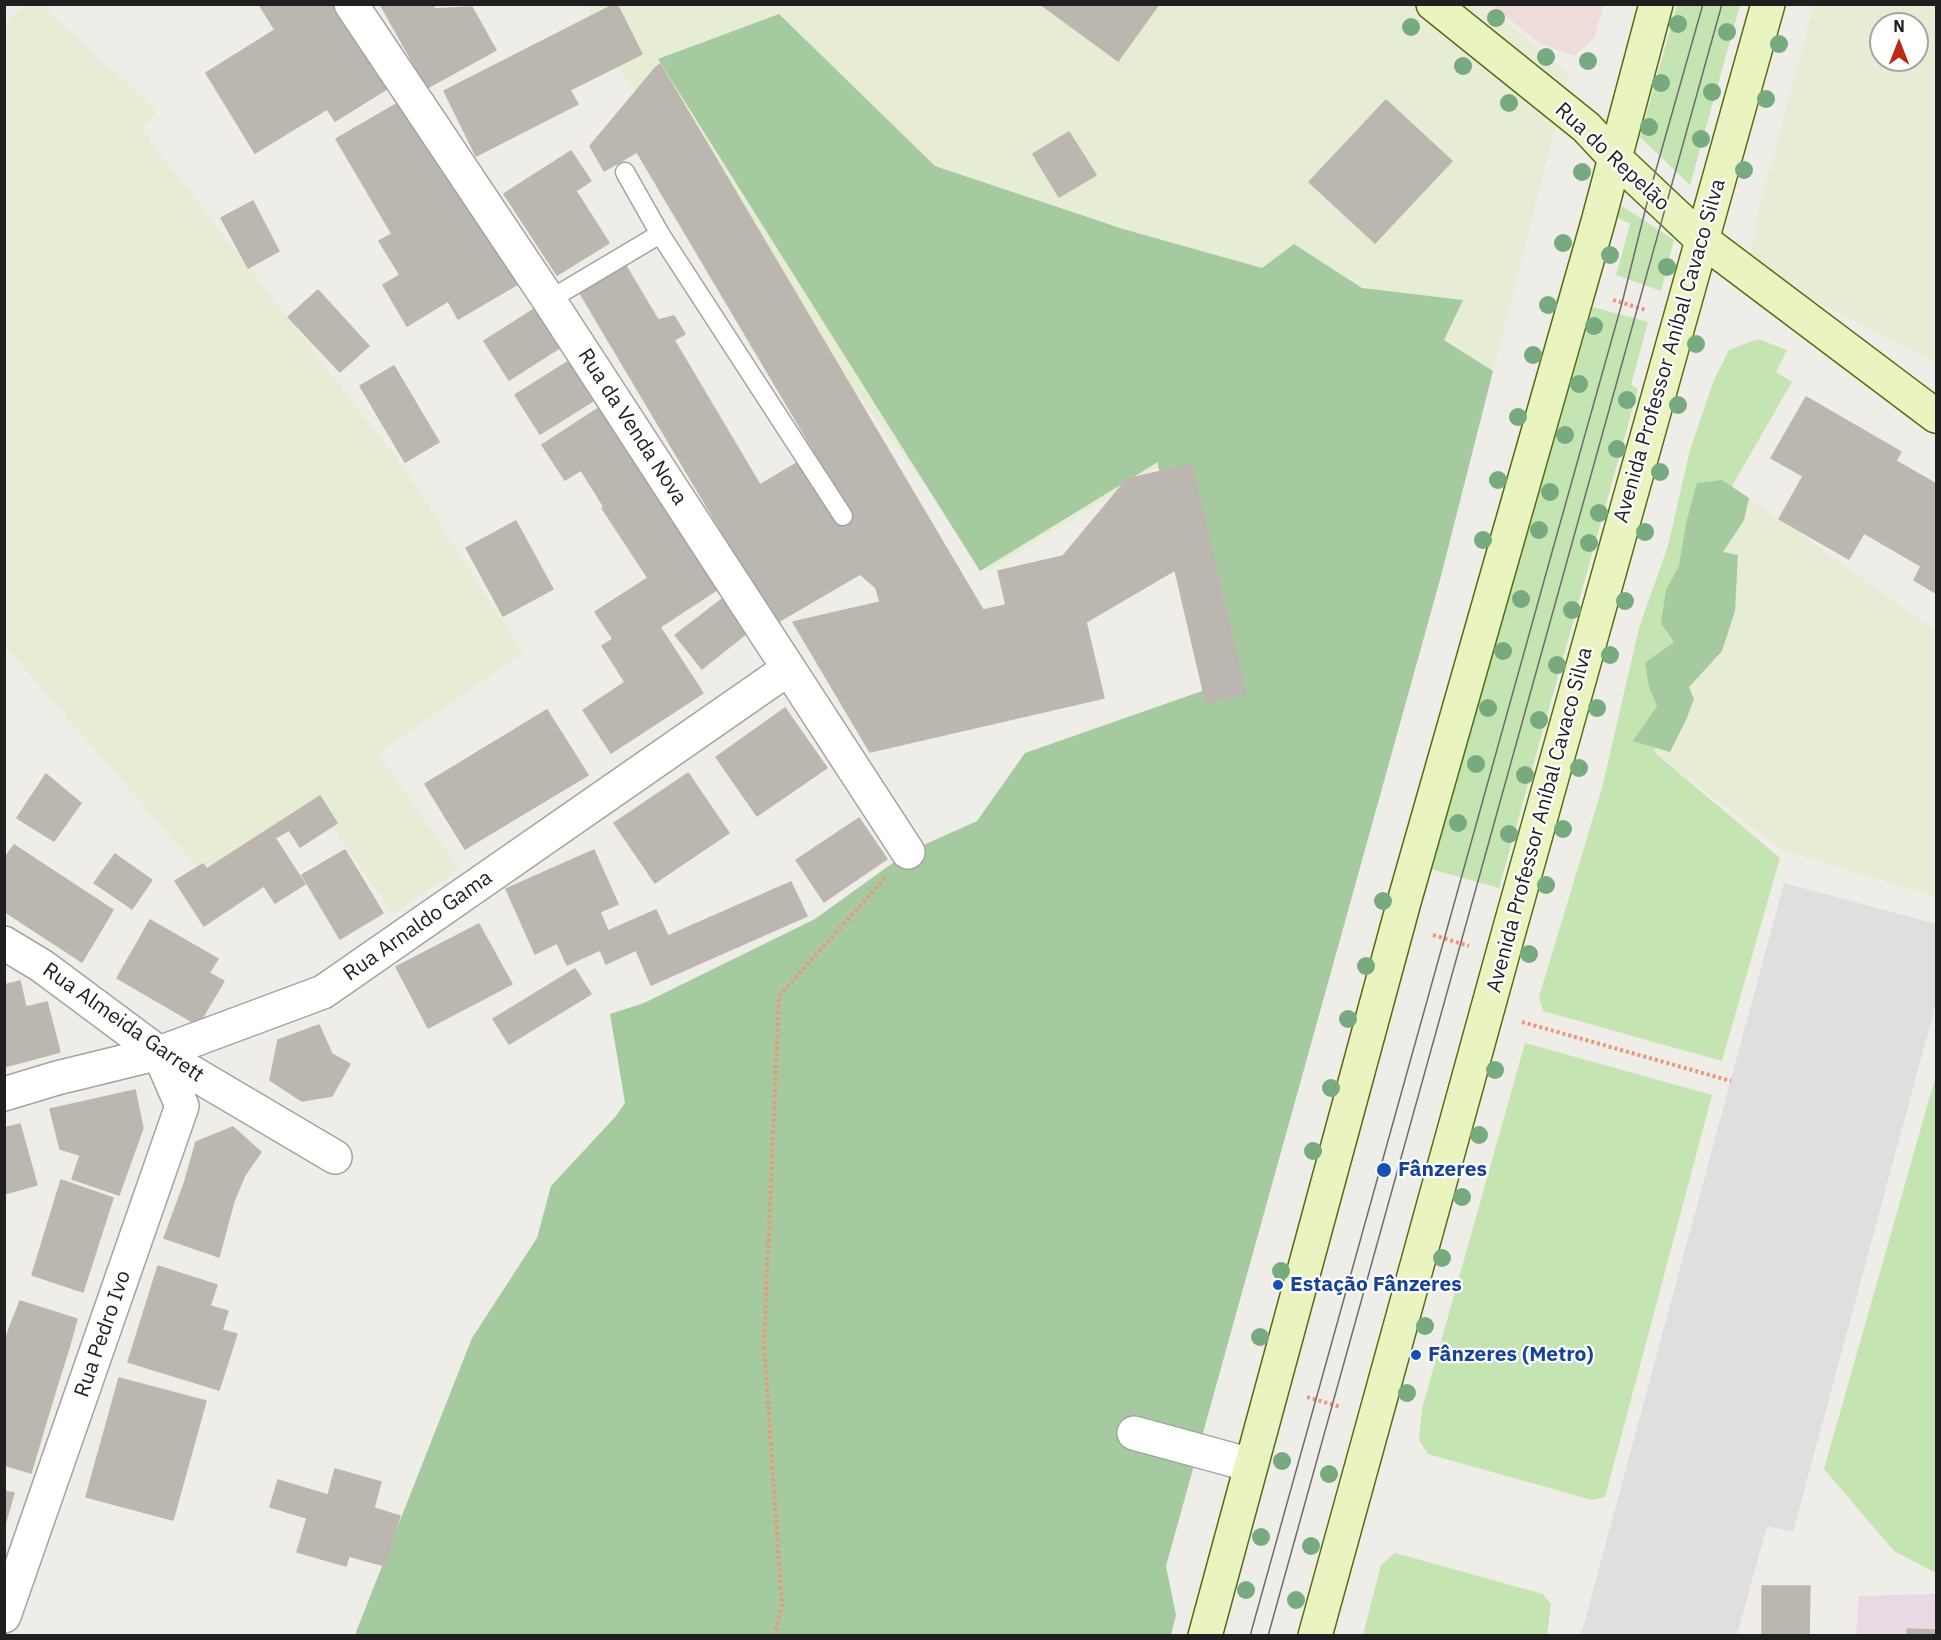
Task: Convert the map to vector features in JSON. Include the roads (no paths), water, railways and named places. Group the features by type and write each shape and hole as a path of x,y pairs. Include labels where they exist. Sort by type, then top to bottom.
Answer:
{"main road":[{"name":"Rua do Repelão","path":"1433,4 1586,127 1614,157 1701,239 1936,416"},
{"path":"1205,1635 1404,902 1598,222 1656,4"},
{"name":"Avenida Professor Aníbal Cavaco Silva","path":"1315,1635 1768,4"}],"street":[{"name":"Rua da Venda Nova","path":"351,4 549,300 908,852"},
{"name":"Rua Arnaldo Gama","path":"4,1094 57,1078 159,1053 323,992 788,669"},
{"name":"Rua Almeida Garrett","path":"4,943 42,966 159,1053 335,1157"},
{"name":"Rua Pedro Ivo","path":"4,1616 182,1106 159,1053"},
{"path":"1134,1433 1251,1465"}],"lane":[{"path":"625,172 660,234 843,516"},
{"path":"549,300 660,234"}],"tram line":[{"path":"1250,1636 1622,303 1650,191 1703,4"},
{"path":"1268,1636 1722,4"}],"place":[{"name":"Fânzeres","path":"1384,1170"},
{"name":"Estação Fânzeres","path":"1278,1285"},
{"name":"Fânzeres (Metro)","path":"1416,1355"}]}
